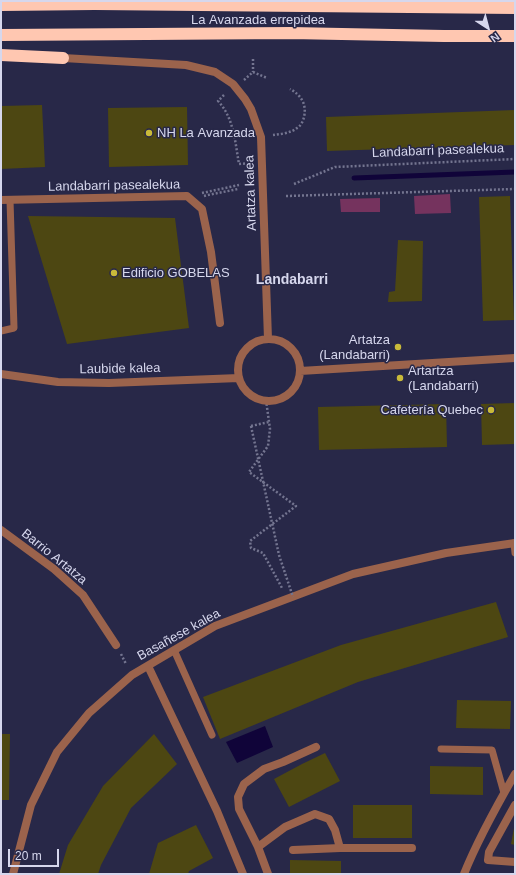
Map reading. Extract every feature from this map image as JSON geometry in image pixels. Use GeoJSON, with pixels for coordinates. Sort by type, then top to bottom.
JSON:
{"type":"FeatureCollection","features":[{"type":"Feature","properties":{"kind":"highway"},"geometry":{"type":"LineString","coordinates":[[280,5],[326,1]]}},
{"type":"Feature","properties":{"kind":"highway","name":"La Avanzada errepidea"},"geometry":{"type":"LineString","coordinates":[[1,5],[280,5],[515,8]]}},
{"type":"Feature","properties":{"kind":"highway","name":"La Avanzada errepidea"},"geometry":{"type":"LineString","coordinates":[[1,35],[292,33],[515,36]]}},
{"type":"Feature","properties":{"kind":"highway"},"geometry":{"type":"LineString","coordinates":[[1,55],[63,58]]}},
{"type":"Feature","properties":{"kind":"street","name":"Artatza kalea"},"geometry":{"type":"LineString","coordinates":[[63,58],[186,65],[215,72],[233,84],[245,99],[251,109],[261,137],[268,339]]}},
{"type":"Feature","properties":{"kind":"street","name":"Landabarri pasealekua"},"geometry":{"type":"LineString","coordinates":[[5,200],[187,196],[202,209],[211,252],[220,323]]}},
{"type":"Feature","properties":{"kind":"street"},"geometry":{"type":"LineString","coordinates":[[268,339],[284,343],[291,348],[296,354],[300,370],[298,380],[293,389],[285,396],[266,400],[257,398],[249,393],[239,378],[238,368],[244,351],[251,344],[259,340],[268,339]]}},
{"type":"Feature","properties":{"kind":"street"},"geometry":{"type":"LineString","coordinates":[[300,370],[515,358]]}},
{"type":"Feature","properties":{"kind":"street","name":"Laubide kalea"},"geometry":{"type":"LineString","coordinates":[[1,374],[58,382],[239,378]]}},
{"type":"Feature","properties":{"kind":"street","name":"Barrio Artatza"},"geometry":{"type":"LineString","coordinates":[[1,530],[54,569],[83,595],[116,645]]}},
{"type":"Feature","properties":{"kind":"street","name":"Basañese kalea"},"geometry":{"type":"LineString","coordinates":[[13,874],[31,805],[57,752],[89,712],[132,676],[215,626],[353,574],[446,553],[515,543]]}},
{"type":"Feature","properties":{"kind":"street"},"geometry":{"type":"LineString","coordinates":[[148,666],[217,811],[242,874]]}},
{"type":"Feature","properties":{"kind":"street"},"geometry":{"type":"LineString","coordinates":[[268,874],[258,847],[239,809],[238,797],[244,784],[264,769],[316,747]]}},
{"type":"Feature","properties":{"kind":"street"},"geometry":{"type":"LineString","coordinates":[[464,874],[472,854],[515,774]]}},
{"type":"Feature","properties":{"kind":"street"},"geometry":{"type":"LineString","coordinates":[[515,805],[490,852],[488,860],[515,862]]}},
{"type":"Feature","properties":{"kind":"street"},"geometry":{"type":"LineString","coordinates":[[258,847],[285,827],[315,814],[329,819],[335,830],[340,848]]}},
{"type":"Feature","properties":{"kind":"street"},"geometry":{"type":"LineString","coordinates":[[293,850],[340,848],[412,848]]}},
{"type":"Feature","properties":{"kind":"lane"},"geometry":{"type":"LineString","coordinates":[[1,331],[14,328],[5,200]]}},
{"type":"Feature","properties":{"kind":"lane","name":"Basañese kalea"},"geometry":{"type":"LineString","coordinates":[[515,543],[515,553]]}},
{"type":"Feature","properties":{"kind":"lane"},"geometry":{"type":"LineString","coordinates":[[174,650],[212,734]]}},
{"type":"Feature","properties":{"kind":"lane"},"geometry":{"type":"LineString","coordinates":[[441,749],[492,750],[504,793]]}},
{"type":"Feature","properties":{"kind":"path"},"geometry":{"type":"LineString","coordinates":[[253,59],[253,72]]}},
{"type":"Feature","properties":{"kind":"path"},"geometry":{"type":"LineString","coordinates":[[253,72],[267,78]]}},
{"type":"Feature","properties":{"kind":"path"},"geometry":{"type":"LineString","coordinates":[[243,80],[253,72]]}},
{"type":"Feature","properties":{"kind":"path"},"geometry":{"type":"LineString","coordinates":[[261,137],[288,132],[299,127],[303,121],[305,112],[304,104],[297,93],[290,89]]}},
{"type":"Feature","properties":{"kind":"path"},"geometry":{"type":"LineString","coordinates":[[224,95],[218,101],[224,107],[232,125],[239,164],[262,162]]}},
{"type":"Feature","properties":{"kind":"path","name":"Landabarri pasealekua"},"geometry":{"type":"LineString","coordinates":[[294,184],[335,167],[515,160]]}},
{"type":"Feature","properties":{"kind":"path"},"geometry":{"type":"LineString","coordinates":[[187,196],[239,185]]}},
{"type":"Feature","properties":{"kind":"path"},"geometry":{"type":"LineString","coordinates":[[208,195],[238,189]]}},
{"type":"Feature","properties":{"kind":"path"},"geometry":{"type":"LineString","coordinates":[[286,196],[515,189]]}},
{"type":"Feature","properties":{"kind":"path"},"geometry":{"type":"LineString","coordinates":[[266,400],[270,428],[268,446],[249,472],[296,506],[250,541],[252,548],[263,553],[290,598]]}},
{"type":"Feature","properties":{"kind":"path"},"geometry":{"type":"LineString","coordinates":[[269,422],[251,426],[279,555],[290,598]]}},
{"type":"Feature","properties":{"kind":"path"},"geometry":{"type":"LineString","coordinates":[[116,645],[132,676]]}},
{"type":"Feature","properties":{"kind":"shaded area"},"geometry":{"type":"Polygon","coordinates":[[[450,194],[451,213],[415,214],[414,196],[450,194]]]}},
{"type":"Feature","properties":{"kind":"shaded area"},"geometry":{"type":"Polygon","coordinates":[[[380,198],[380,212],[341,212],[340,199],[380,198]]]}},
{"type":"Feature","properties":{"kind":"shaded area"},"geometry":{"type":"Polygon","coordinates":[[[265,726],[273,747],[237,763],[226,742],[265,726]]]}},
{"type":"Feature","properties":{"kind":"building"},"geometry":{"type":"Polygon","coordinates":[[[42,105],[45,167],[1,169],[1,106],[42,105]]]}},
{"type":"Feature","properties":{"kind":"building"},"geometry":{"type":"Polygon","coordinates":[[[187,107],[188,165],[109,167],[108,108],[187,107]]]}},
{"type":"Feature","properties":{"kind":"building"},"geometry":{"type":"Polygon","coordinates":[[[515,110],[515,145],[327,151],[326,117],[515,110]]]}},
{"type":"Feature","properties":{"kind":"building"},"geometry":{"type":"Polygon","coordinates":[[[510,196],[514,320],[483,321],[479,197],[510,196]]]}},
{"type":"Feature","properties":{"kind":"building","name":"Edificio GOBELAS"},"geometry":{"type":"Polygon","coordinates":[[[28,216],[175,218],[189,328],[67,344],[28,216]]]}},
{"type":"Feature","properties":{"kind":"building"},"geometry":{"type":"Polygon","coordinates":[[[398,240],[423,241],[422,301],[388,302],[389,292],[395,291],[398,240]]]}},
{"type":"Feature","properties":{"kind":"building"},"geometry":{"type":"Polygon","coordinates":[[[515,403],[515,444],[482,445],[481,404],[515,403]]]}},
{"type":"Feature","properties":{"kind":"building"},"geometry":{"type":"Polygon","coordinates":[[[446,404],[447,447],[319,450],[318,407],[446,404]]]}},
{"type":"Feature","properties":{"kind":"building"},"geometry":{"type":"Polygon","coordinates":[[[496,602],[508,637],[358,682],[220,739],[203,697],[341,645],[496,602]]]}},
{"type":"Feature","properties":{"kind":"building"},"geometry":{"type":"Polygon","coordinates":[[[457,700],[511,701],[510,729],[456,728],[457,700]]]}},
{"type":"Feature","properties":{"kind":"building"},"geometry":{"type":"Polygon","coordinates":[[[1,734],[10,734],[9,800],[1,800],[1,734]]]}},
{"type":"Feature","properties":{"kind":"building"},"geometry":{"type":"Polygon","coordinates":[[[154,734],[177,764],[131,808],[101,865],[98,874],[59,874],[68,845],[103,786],[154,734]]]}},
{"type":"Feature","properties":{"kind":"building"},"geometry":{"type":"Polygon","coordinates":[[[325,753],[340,781],[289,807],[274,779],[325,753]]]}},
{"type":"Feature","properties":{"kind":"building"},"geometry":{"type":"Polygon","coordinates":[[[430,766],[483,767],[483,795],[430,794],[430,766]]]}},
{"type":"Feature","properties":{"kind":"building"},"geometry":{"type":"Polygon","coordinates":[[[353,805],[412,805],[412,838],[353,838],[353,805]]]}},
{"type":"Feature","properties":{"kind":"building"},"geometry":{"type":"Polygon","coordinates":[[[196,825],[213,858],[189,871],[188,874],[149,874],[158,843],[196,825]]]}},
{"type":"Feature","properties":{"kind":"building"},"geometry":{"type":"Polygon","coordinates":[[[515,828],[515,845],[511,844],[515,828]]]}},
{"type":"Feature","properties":{"kind":"building"},"geometry":{"type":"Polygon","coordinates":[[[290,860],[341,861],[341,874],[290,874],[290,860]]]}},
{"type":"Feature","properties":{"kind":"waterway"},"geometry":{"type":"LineString","coordinates":[[354,178],[515,172]]}},
{"type":"Feature","properties":{"kind":"place","name":"NH La Avanzada"},"geometry":{"type":"Point","coordinates":[149,133]}},
{"type":"Feature","properties":{"kind":"place","name":"Edificio GOBELAS"},"geometry":{"type":"Point","coordinates":[114,273]}},
{"type":"Feature","properties":{"kind":"place","name":"Artatza (Landabarri)"},"geometry":{"type":"Point","coordinates":[398,347]}},
{"type":"Feature","properties":{"kind":"place","name":"Artartza (Landabarri)"},"geometry":{"type":"Point","coordinates":[400,378]}},
{"type":"Feature","properties":{"kind":"place","name":"Cafetería Quebec"},"geometry":{"type":"Point","coordinates":[491,410]}},
{"type":"Feature","properties":{"kind":"district","name":"Landabarri"},"geometry":{"type":"Point","coordinates":[292,280]}}]}
